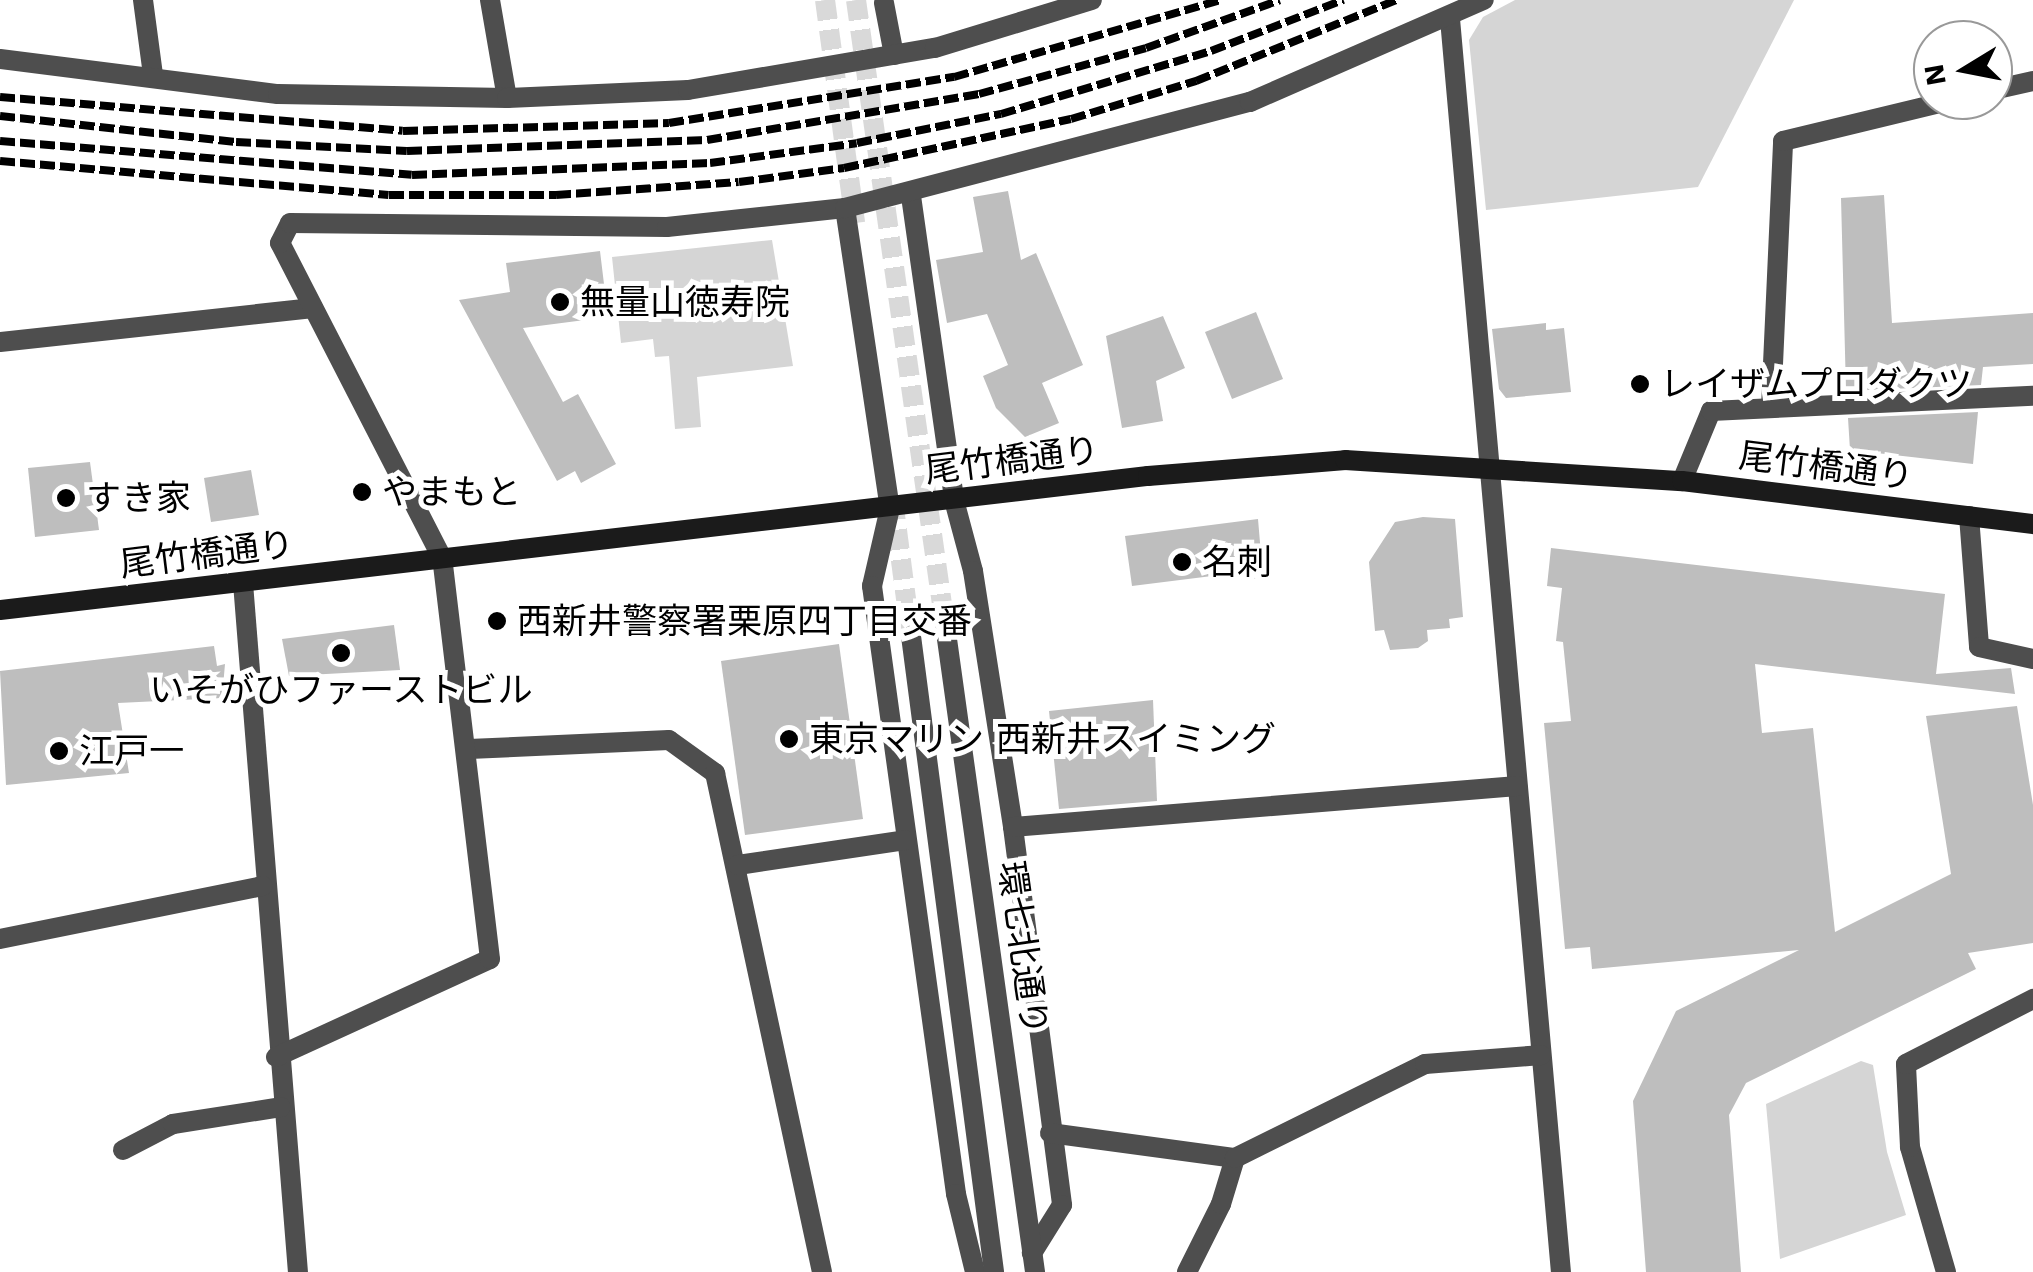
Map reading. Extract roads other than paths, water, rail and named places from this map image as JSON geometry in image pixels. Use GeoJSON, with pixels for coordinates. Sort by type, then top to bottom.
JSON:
{"type":"FeatureCollection","features":[{"type":"Feature","properties":{"kind":"main road","name":"尾竹橋通り"},"geometry":{"type":"LineString","coordinates":[[0,610],[1255,465],[1491,465],[1682,481],[2033,524]]}},
{"type":"Feature","properties":{"kind":"street"},"geometry":{"type":"LineString","coordinates":[[143,0],[153,76]]}},
{"type":"Feature","properties":{"kind":"street"},"geometry":{"type":"LineString","coordinates":[[490,0],[506,98]]}},
{"type":"Feature","properties":{"kind":"street"},"geometry":{"type":"LineString","coordinates":[[0,59],[278,94],[506,98],[688,90],[894,55],[1092,0]]}},
{"type":"Feature","properties":{"kind":"street"},"geometry":{"type":"LineString","coordinates":[[276,1057],[490,959],[469,748],[442,558],[280,243],[290,223],[648,228],[846,208],[911,196],[1250,102],[1450,19],[1484,0]]}},
{"type":"Feature","properties":{"kind":"street"},"geometry":{"type":"LineString","coordinates":[[883,1],[894,55]]}},
{"type":"Feature","properties":{"kind":"street"},"geometry":{"type":"LineString","coordinates":[[1450,19],[1561,1272]]}},
{"type":"Feature","properties":{"kind":"street"},"geometry":{"type":"LineString","coordinates":[[1771,408],[1783,141],[1913,110]]}},
{"type":"Feature","properties":{"kind":"street"},"geometry":{"type":"LineString","coordinates":[[911,196],[954,500],[973,571],[1013,828],[1062,1205],[1034,1262]]}},
{"type":"Feature","properties":{"kind":"street"},"geometry":{"type":"LineString","coordinates":[[846,208],[890,508],[872,586],[956,1194],[975,1272]]}},
{"type":"Feature","properties":{"kind":"street"},"geometry":{"type":"LineString","coordinates":[[0,342],[313,308]]}},
{"type":"Feature","properties":{"kind":"street"},"geometry":{"type":"LineString","coordinates":[[1682,481],[1711,410],[2033,396]]}},
{"type":"Feature","properties":{"kind":"street"},"geometry":{"type":"LineString","coordinates":[[1969,516],[1979,646],[2033,658]]}},
{"type":"Feature","properties":{"kind":"street"},"geometry":{"type":"LineString","coordinates":[[242,583],[280,1107],[298,1272]]}},
{"type":"Feature","properties":{"kind":"street","name":"環七北通り"},"geometry":{"type":"LineString","coordinates":[[946,632],[1034,1262]]}},
{"type":"Feature","properties":{"kind":"street","name":"環七北通り"},"geometry":{"type":"LineString","coordinates":[[911,636],[994,1272]]}},
{"type":"Feature","properties":{"kind":"street"},"geometry":{"type":"LineString","coordinates":[[469,748],[669,740],[716,773],[822,1272]]}},
{"type":"Feature","properties":{"kind":"street"},"geometry":{"type":"LineString","coordinates":[[1013,828],[1517,786]]}},
{"type":"Feature","properties":{"kind":"street"},"geometry":{"type":"LineString","coordinates":[[738,864],[905,840]]}},
{"type":"Feature","properties":{"kind":"street"},"geometry":{"type":"LineString","coordinates":[[0,938],[263,886]]}},
{"type":"Feature","properties":{"kind":"street"},"geometry":{"type":"LineString","coordinates":[[1946,1272],[1910,1147],[1906,1064],[2033,999]]}},
{"type":"Feature","properties":{"kind":"street"},"geometry":{"type":"LineString","coordinates":[[1050,1132],[1236,1158],[1425,1064],[1541,1056]]}},
{"type":"Feature","properties":{"kind":"street"},"geometry":{"type":"LineString","coordinates":[[123,1150],[173,1124],[280,1107]]}},
{"type":"Feature","properties":{"kind":"street"},"geometry":{"type":"LineString","coordinates":[[1187,1272],[1222,1204],[1236,1158]]}},
{"type":"Feature","properties":{"kind":"tunnel"},"geometry":{"type":"LineString","coordinates":[[825,0],[855,223]]}},
{"type":"Feature","properties":{"kind":"tunnel"},"geometry":{"type":"LineString","coordinates":[[856,0],[946,632]]}},
{"type":"Feature","properties":{"kind":"tunnel"},"geometry":{"type":"LineString","coordinates":[[893,500],[911,636]]}},
{"type":"Feature","properties":{"kind":"railway"},"geometry":{"type":"LineString","coordinates":[[0,97],[403,131],[669,123],[954,77],[1220,0]]}},
{"type":"Feature","properties":{"kind":"railway"},"geometry":{"type":"LineString","coordinates":[[0,116],[236,142],[407,151],[707,140],[979,94],[1146,48],[1280,0]]}},
{"type":"Feature","properties":{"kind":"railway"},"geometry":{"type":"LineString","coordinates":[[0,141],[412,175],[710,163],[857,143],[1001,114],[1211,51],[1343,0]]}},
{"type":"Feature","properties":{"kind":"railway"},"geometry":{"type":"LineString","coordinates":[[0,161],[389,195],[556,195],[739,182],[844,168],[1071,119],[1196,81],[1396,0]]}},
{"type":"Feature","properties":{"kind":"place","name":"無量山徳寿院"},"geometry":{"type":"Point","coordinates":[560,302]}},
{"type":"Feature","properties":{"kind":"place","name":"レイザムプロダクツ"},"geometry":{"type":"Point","coordinates":[1640,384]}},
{"type":"Feature","properties":{"kind":"place","name":"やまもと"},"geometry":{"type":"Point","coordinates":[362,492]}},
{"type":"Feature","properties":{"kind":"place","name":"すき家"},"geometry":{"type":"Point","coordinates":[66,498]}},
{"type":"Feature","properties":{"kind":"place","name":"名刺"},"geometry":{"type":"Point","coordinates":[1182,562]}},
{"type":"Feature","properties":{"kind":"place","name":"西新井警察署栗原四丁目交番"},"geometry":{"type":"Point","coordinates":[497,621]}},
{"type":"Feature","properties":{"kind":"place","name":"いそがひファーストビル"},"geometry":{"type":"Point","coordinates":[341,653]}},
{"type":"Feature","properties":{"kind":"place","name":"東京マリン 西新井スイミング"},"geometry":{"type":"Point","coordinates":[789,739]}},
{"type":"Feature","properties":{"kind":"place","name":"江戸一"},"geometry":{"type":"Point","coordinates":[59,751]}}]}
